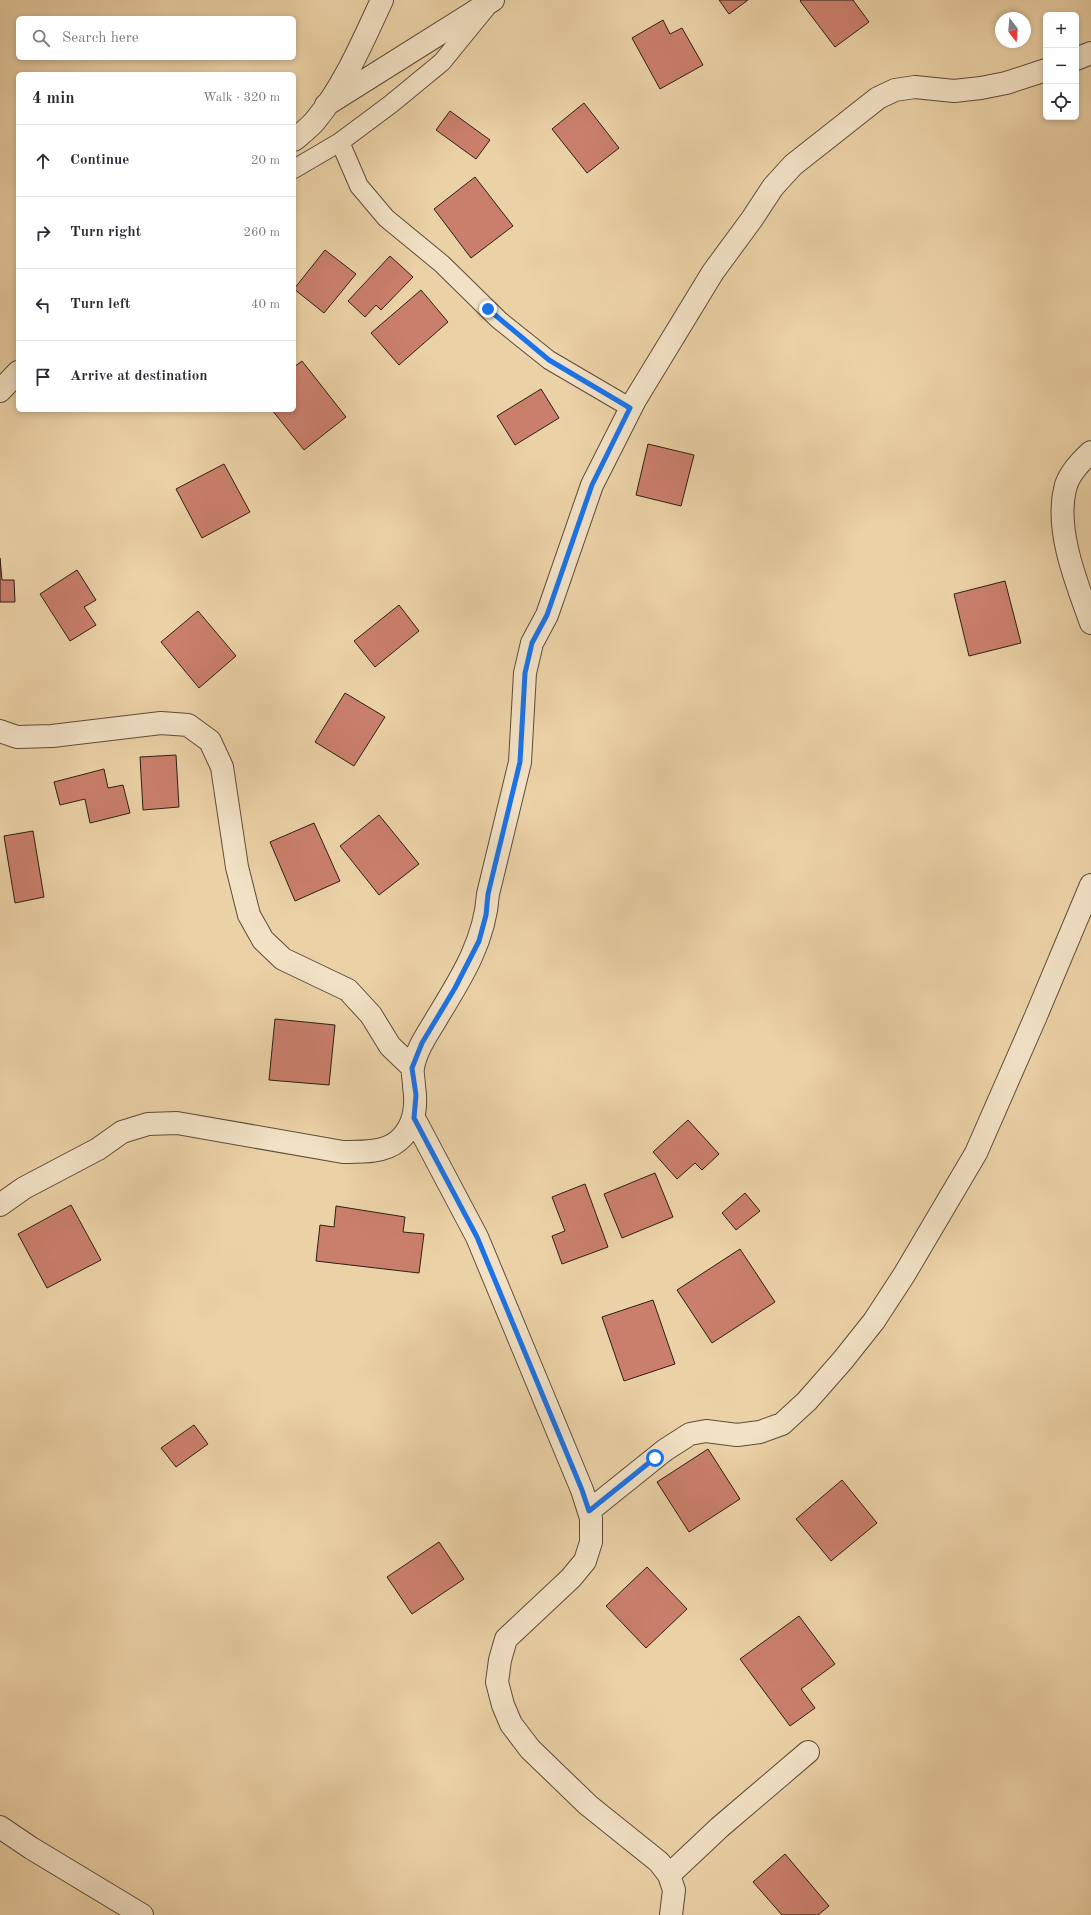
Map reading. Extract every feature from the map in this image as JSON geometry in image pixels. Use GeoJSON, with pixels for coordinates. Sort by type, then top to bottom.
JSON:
{"type":"FeatureCollection","features":[{"type":"Feature","properties":{"kind":"street"},"geometry":{"type":"LineString","coordinates":[[296,138],[314,122],[326,105],[347,70],[382,0]]}},
{"type":"Feature","properties":{"kind":"street"},"geometry":{"type":"LineString","coordinates":[[326,105],[493,0]]}},
{"type":"Feature","properties":{"kind":"street"},"geometry":{"type":"LineString","coordinates":[[1079,58],[1091,53]]}},
{"type":"Feature","properties":{"kind":"street"},"geometry":{"type":"LineString","coordinates":[[0,1205],[24,1188],[98,1149],[122,1132],[148,1124],[177,1123],[336,1151],[364,1152],[386,1147],[398,1141],[414,1118],[416,1095],[412,1068],[422,1043],[455,988],[479,941],[486,915],[488,894],[520,762],[525,673],[532,643],[547,615],[592,485],[630,408],[676,330],[713,272],[752,219],[773,187],[794,165],[878,98],[895,90],[915,87],[954,91],[981,88],[1006,83],[1043,71]]}},
{"type":"Feature","properties":{"kind":"street"},"geometry":{"type":"LineString","coordinates":[[0,391],[16,374]]}},
{"type":"Feature","properties":{"kind":"street"},"geometry":{"type":"LineString","coordinates":[[1091,452],[1078,464],[1065,488],[1062,514],[1068,549],[1091,623]]}},
{"type":"Feature","properties":{"kind":"street"},"geometry":{"type":"LineString","coordinates":[[0,731],[17,737],[52,736],[161,723],[188,725],[210,741],[222,767],[237,867],[249,915],[263,940],[283,959],[348,990],[371,1014],[390,1046],[412,1068]]}},
{"type":"Feature","properties":{"kind":"street"},"geometry":{"type":"LineString","coordinates":[[589,1511],[665,1450],[690,1434],[706,1431],[737,1435],[760,1432],[782,1424],[807,1401],[843,1360],[874,1321],[904,1275],[976,1153],[1091,885]]}},
{"type":"Feature","properties":{"kind":"street"},"geometry":{"type":"LineString","coordinates":[[414,1118],[477,1237],[582,1490],[591,1518],[591,1542],[585,1561],[571,1578],[506,1639],[500,1660],[497,1682],[503,1705],[511,1724],[530,1749],[588,1805],[659,1862],[669,1875],[674,1890],[671,1915]]}},
{"type":"Feature","properties":{"kind":"street"},"geometry":{"type":"LineString","coordinates":[[669,1875],[720,1827],[808,1752]]}},
{"type":"Feature","properties":{"kind":"street"},"geometry":{"type":"LineString","coordinates":[[0,1827],[31,1848],[142,1915]]}},
{"type":"Feature","properties":{"kind":"lane"},"geometry":{"type":"LineString","coordinates":[[296,169],[340,142],[391,104],[442,62],[493,0]]}},
{"type":"Feature","properties":{"kind":"lane"},"geometry":{"type":"LineString","coordinates":[[340,142],[359,186],[386,218],[442,264],[499,320],[549,360],[630,408]]}},
{"type":"Feature","properties":{"kind":"building"},"geometry":{"type":"Polygon","coordinates":[[[719,0],[748,0],[729,14],[719,0]]]}},
{"type":"Feature","properties":{"kind":"building"},"geometry":{"type":"Polygon","coordinates":[[[853,0],[869,22],[835,47],[800,1],[853,0]]]}},
{"type":"Feature","properties":{"kind":"building"},"geometry":{"type":"Polygon","coordinates":[[[663,20],[670,34],[682,28],[703,65],[660,89],[632,38],[663,20]]]}},
{"type":"Feature","properties":{"kind":"building"},"geometry":{"type":"Polygon","coordinates":[[[584,103],[619,148],[587,173],[552,129],[584,103]]]}},
{"type":"Feature","properties":{"kind":"building"},"geometry":{"type":"Polygon","coordinates":[[[450,111],[490,140],[476,159],[436,130],[450,111]]]}},
{"type":"Feature","properties":{"kind":"building"},"geometry":{"type":"Polygon","coordinates":[[[475,177],[513,226],[471,258],[434,209],[475,177]]]}},
{"type":"Feature","properties":{"kind":"building"},"geometry":{"type":"Polygon","coordinates":[[[325,250],[356,274],[324,313],[296,291],[296,286],[325,250]]]}},
{"type":"Feature","properties":{"kind":"building"},"geometry":{"type":"Polygon","coordinates":[[[390,256],[413,277],[381,310],[376,305],[365,317],[348,301],[390,256]]]}},
{"type":"Feature","properties":{"kind":"building"},"geometry":{"type":"Polygon","coordinates":[[[421,290],[448,322],[399,365],[371,333],[421,290]]]}},
{"type":"Feature","properties":{"kind":"building"},"geometry":{"type":"Polygon","coordinates":[[[302,361],[346,417],[304,450],[274,412],[296,412],[296,366],[302,361]]]}},
{"type":"Feature","properties":{"kind":"building"},"geometry":{"type":"Polygon","coordinates":[[[541,389],[559,418],[515,445],[497,416],[541,389]]]}},
{"type":"Feature","properties":{"kind":"building"},"geometry":{"type":"Polygon","coordinates":[[[648,444],[694,455],[681,506],[636,495],[648,444]]]}},
{"type":"Feature","properties":{"kind":"building"},"geometry":{"type":"Polygon","coordinates":[[[224,464],[250,512],[202,538],[176,489],[224,464]]]}},
{"type":"Feature","properties":{"kind":"building"},"geometry":{"type":"Polygon","coordinates":[[[0,558],[2,580],[14,580],[15,602],[0,602],[0,558]]]}},
{"type":"Feature","properties":{"kind":"building"},"geometry":{"type":"Polygon","coordinates":[[[77,570],[96,600],[84,607],[96,625],[70,641],[40,594],[77,570]]]}},
{"type":"Feature","properties":{"kind":"building"},"geometry":{"type":"Polygon","coordinates":[[[1005,581],[1021,643],[969,656],[954,594],[1005,581]]]}},
{"type":"Feature","properties":{"kind":"building"},"geometry":{"type":"Polygon","coordinates":[[[399,605],[419,631],[375,667],[354,641],[399,605]]]}},
{"type":"Feature","properties":{"kind":"building"},"geometry":{"type":"Polygon","coordinates":[[[198,611],[236,656],[199,688],[161,642],[198,611]]]}},
{"type":"Feature","properties":{"kind":"building"},"geometry":{"type":"Polygon","coordinates":[[[345,693],[385,717],[354,766],[315,742],[345,693]]]}},
{"type":"Feature","properties":{"kind":"building"},"geometry":{"type":"Polygon","coordinates":[[[176,755],[179,807],[143,810],[140,757],[176,755]]]}},
{"type":"Feature","properties":{"kind":"building"},"geometry":{"type":"Polygon","coordinates":[[[104,769],[108,788],[123,785],[130,813],[90,823],[85,799],[60,805],[54,782],[104,769]]]}},
{"type":"Feature","properties":{"kind":"building"},"geometry":{"type":"Polygon","coordinates":[[[379,815],[419,864],[379,895],[340,846],[379,815]]]}},
{"type":"Feature","properties":{"kind":"building"},"geometry":{"type":"Polygon","coordinates":[[[314,823],[340,881],[295,901],[270,842],[314,823]]]}},
{"type":"Feature","properties":{"kind":"building"},"geometry":{"type":"Polygon","coordinates":[[[33,831],[44,897],[15,903],[4,836],[33,831]]]}},
{"type":"Feature","properties":{"kind":"building"},"geometry":{"type":"Polygon","coordinates":[[[275,1019],[335,1025],[329,1085],[269,1080],[275,1019]]]}},
{"type":"Feature","properties":{"kind":"building"},"geometry":{"type":"Polygon","coordinates":[[[688,1120],[719,1154],[702,1170],[695,1163],[677,1179],[653,1152],[688,1120]]]}},
{"type":"Feature","properties":{"kind":"building"},"geometry":{"type":"Polygon","coordinates":[[[655,1173],[673,1217],[622,1238],[604,1194],[655,1173]]]}},
{"type":"Feature","properties":{"kind":"building"},"geometry":{"type":"Polygon","coordinates":[[[585,1184],[608,1247],[562,1264],[552,1236],[565,1231],[552,1197],[585,1184]]]}},
{"type":"Feature","properties":{"kind":"building"},"geometry":{"type":"Polygon","coordinates":[[[745,1193],[760,1211],[736,1230],[722,1213],[745,1193]]]}},
{"type":"Feature","properties":{"kind":"building"},"geometry":{"type":"Polygon","coordinates":[[[71,1205],[101,1260],[47,1288],[18,1234],[71,1205]]]}},
{"type":"Feature","properties":{"kind":"building"},"geometry":{"type":"Polygon","coordinates":[[[336,1206],[405,1217],[403,1232],[424,1234],[419,1273],[316,1261],[320,1225],[334,1227],[336,1206]]]}},
{"type":"Feature","properties":{"kind":"building"},"geometry":{"type":"Polygon","coordinates":[[[740,1249],[775,1302],[712,1343],[677,1290],[740,1249]]]}},
{"type":"Feature","properties":{"kind":"building"},"geometry":{"type":"Polygon","coordinates":[[[653,1300],[675,1364],[624,1381],[602,1317],[653,1300]]]}},
{"type":"Feature","properties":{"kind":"building"},"geometry":{"type":"Polygon","coordinates":[[[194,1425],[208,1444],[176,1467],[161,1448],[194,1425]]]}},
{"type":"Feature","properties":{"kind":"building"},"geometry":{"type":"Polygon","coordinates":[[[708,1449],[740,1499],[689,1532],[657,1482],[708,1449]]]}},
{"type":"Feature","properties":{"kind":"building"},"geometry":{"type":"Polygon","coordinates":[[[842,1480],[877,1523],[831,1561],[796,1519],[842,1480]]]}},
{"type":"Feature","properties":{"kind":"building"},"geometry":{"type":"Polygon","coordinates":[[[439,1542],[464,1579],[412,1614],[387,1577],[439,1542]]]}},
{"type":"Feature","properties":{"kind":"building"},"geometry":{"type":"Polygon","coordinates":[[[647,1567],[687,1609],[646,1648],[606,1606],[647,1567]]]}},
{"type":"Feature","properties":{"kind":"building"},"geometry":{"type":"Polygon","coordinates":[[[799,1616],[835,1664],[801,1689],[815,1708],[790,1726],[740,1659],[799,1616]]]}},
{"type":"Feature","properties":{"kind":"building"},"geometry":{"type":"Polygon","coordinates":[[[785,1854],[829,1906],[818,1915],[782,1915],[753,1882],[785,1854]]]}},
{"type":"Feature","properties":{"kind":"route"},"geometry":{"type":"LineString","coordinates":[[488,309],[499,320],[549,360],[630,408],[592,485],[547,615],[532,643],[525,673],[520,762],[511,805],[488,894],[486,915],[479,941],[455,988],[422,1043],[412,1068],[416,1095],[414,1118],[430,1145],[477,1237],[582,1490],[589,1511],[655,1458]]}}]}
